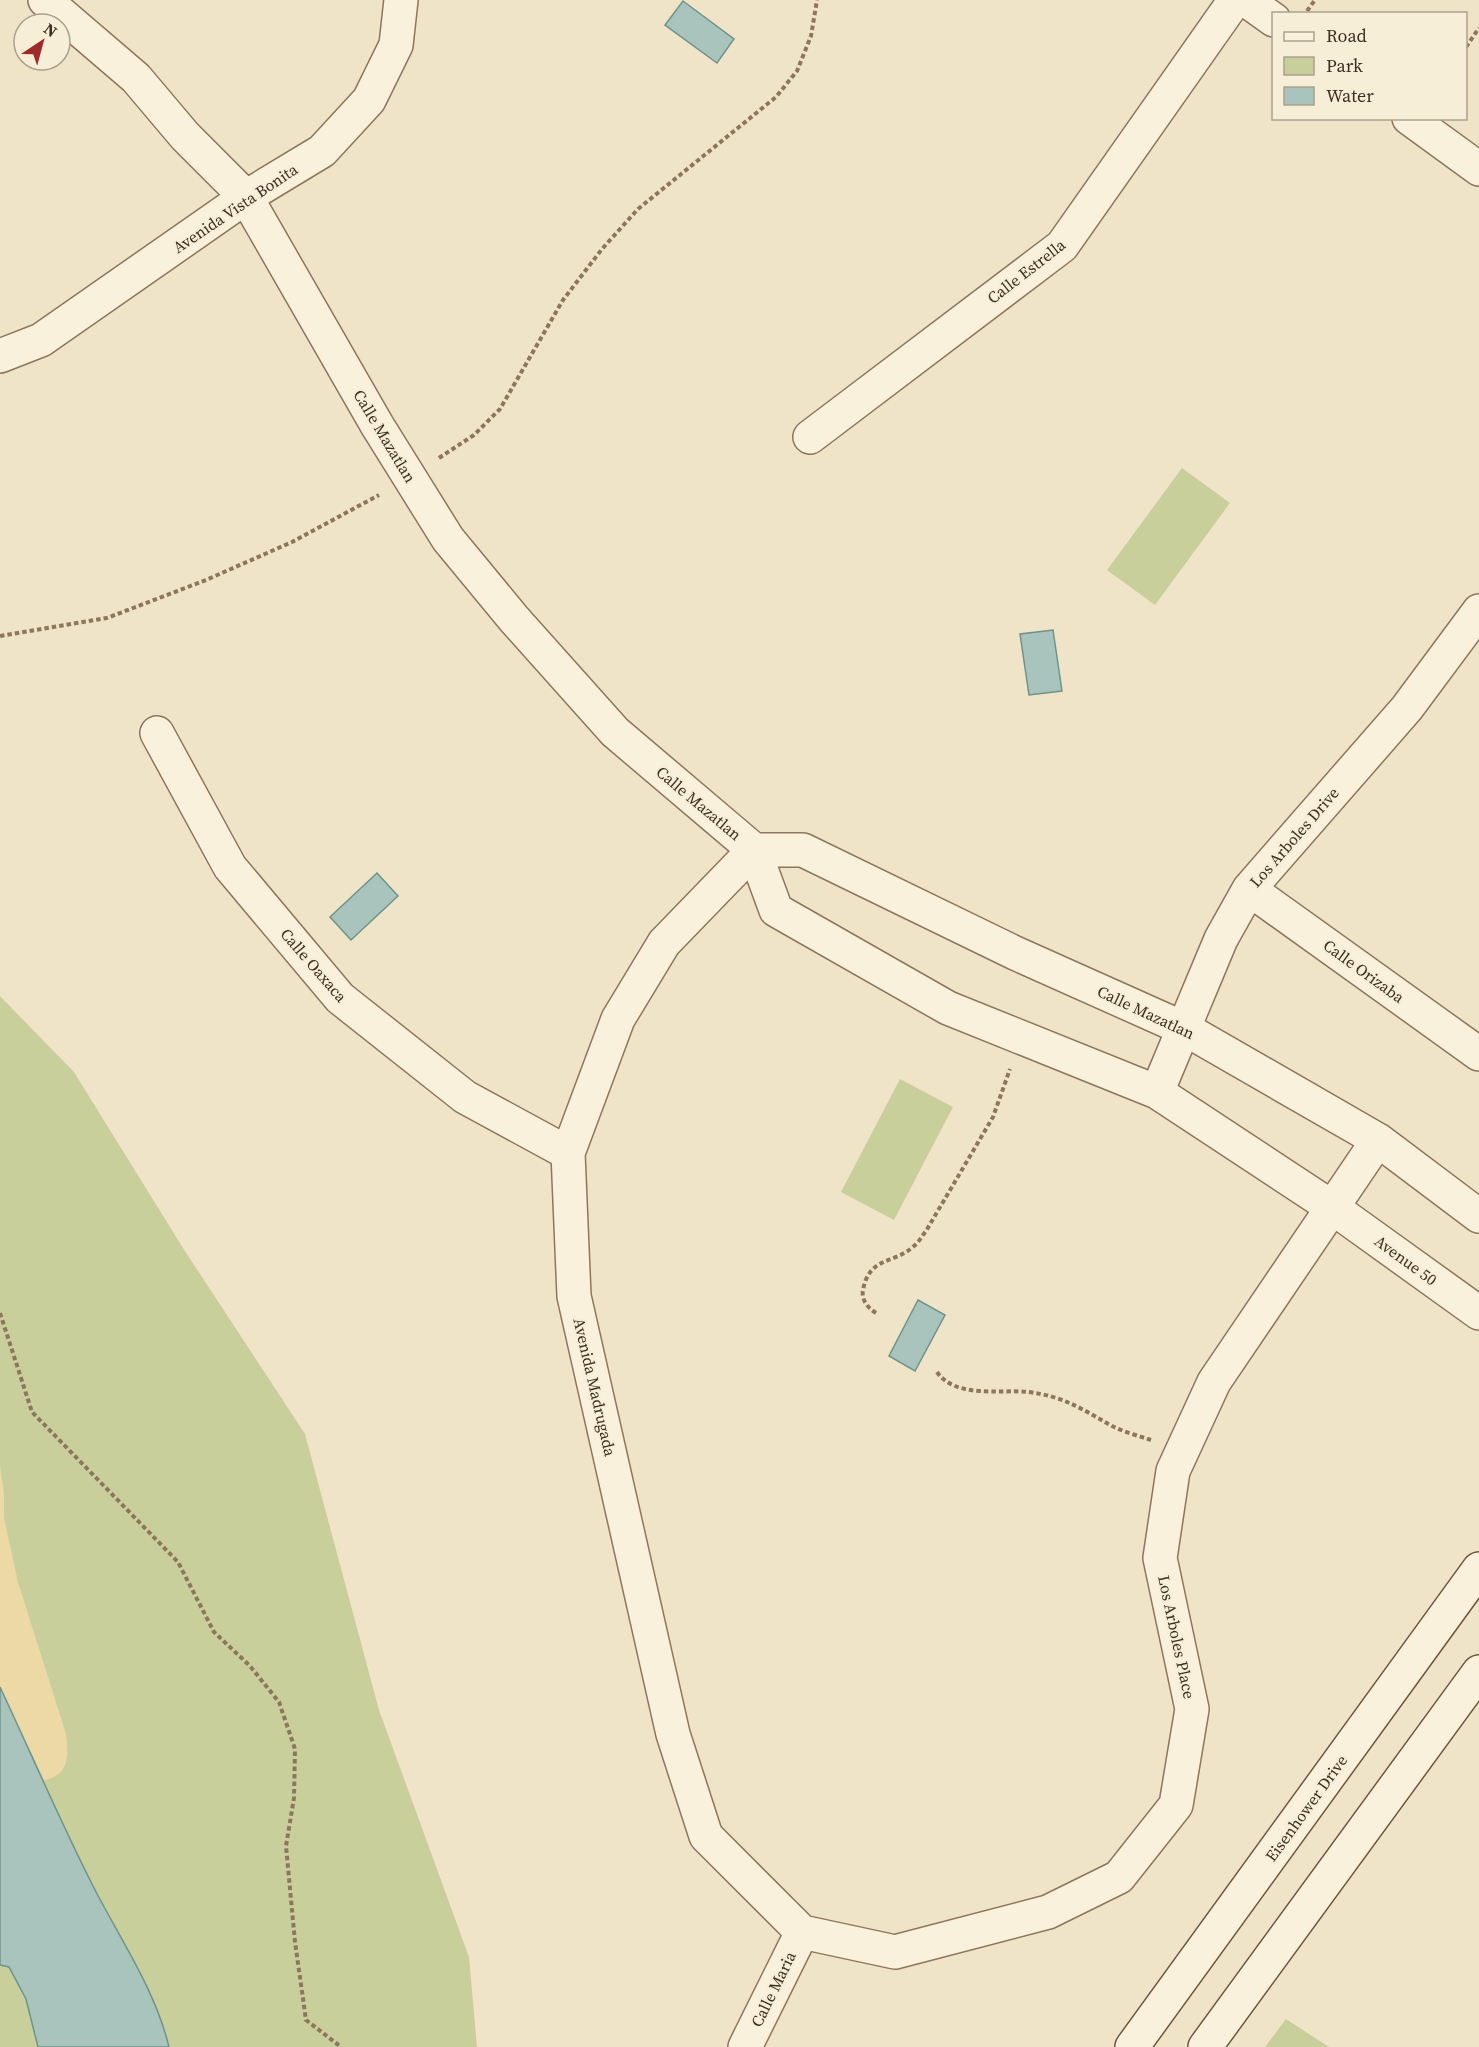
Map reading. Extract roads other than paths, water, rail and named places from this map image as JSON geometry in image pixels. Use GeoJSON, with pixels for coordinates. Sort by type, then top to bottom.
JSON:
{"type":"FeatureCollection","features":[{"type":"Feature","properties":{"kind":"street","name":"Calle Mazatlan"},"geometry":{"type":"LineString","coordinates":[[45,0],[136,78],[185,136],[246,197],[377,425],[448,539],[514,619],[615,732],[754,850],[776,910],[948,1008],[1157,1092],[1333,1208]]}},
{"type":"Feature","properties":{"kind":"street","name":"Avenida Vista Bonita"},"geometry":{"type":"LineString","coordinates":[[0,356],[41,340],[246,197],[322,151],[369,100],[396,45],[401,0]]}},
{"type":"Feature","properties":{"kind":"street","name":"Calle Estrella"},"geometry":{"type":"LineString","coordinates":[[810,437],[1062,246],[1235,0]]}},
{"type":"Feature","properties":{"kind":"street"},"geometry":{"type":"LineString","coordinates":[[1246,0],[1272,19]]}},
{"type":"Feature","properties":{"kind":"street"},"geometry":{"type":"LineString","coordinates":[[1413,120],[1479,169]]}},
{"type":"Feature","properties":{"kind":"street","name":"Los Arboles Drive"},"geometry":{"type":"LineString","coordinates":[[1157,1092],[1221,939],[1249,889],[1407,708],[1479,611]]}},
{"type":"Feature","properties":{"kind":"street","name":"Calle Oaxaca"},"geometry":{"type":"LineString","coordinates":[[157,733],[230,867],[340,998],[465,1097],[568,1154]]}},
{"type":"Feature","properties":{"kind":"street","name":"Calle Mazatlan"},"geometry":{"type":"LineString","coordinates":[[754,850],[803,850],[1015,953],[1185,1029],[1378,1140],[1479,1216]]}},
{"type":"Feature","properties":{"kind":"street","name":"Avenida Madrugada"},"geometry":{"type":"LineString","coordinates":[[754,850],[664,942],[618,1019],[568,1154],[574,1296],[673,1734],[706,1836],[802,1932]]}},
{"type":"Feature","properties":{"kind":"street","name":"Calle Orizaba"},"geometry":{"type":"LineString","coordinates":[[1249,889],[1479,1054]]}},
{"type":"Feature","properties":{"kind":"street","name":"Los Arboles Place"},"geometry":{"type":"LineString","coordinates":[[802,1932],[895,1952],[1048,1912],[1119,1877],[1176,1805],[1192,1709],[1160,1557],[1173,1471],[1214,1382],[1378,1140]]}},
{"type":"Feature","properties":{"kind":"street","name":"Avenue 50"},"geometry":{"type":"LineString","coordinates":[[1333,1208],[1479,1313]]}},
{"type":"Feature","properties":{"kind":"street","name":"Eisenhower Drive"},"geometry":{"type":"LineString","coordinates":[[1132,2047],[1479,1569]]}},
{"type":"Feature","properties":{"kind":"street"},"geometry":{"type":"LineString","coordinates":[[1205,2047],[1479,1672]]}},
{"type":"Feature","properties":{"kind":"street","name":"Calle Maria"},"geometry":{"type":"LineString","coordinates":[[745,2047],[802,1932]]}},
{"type":"Feature","properties":{"kind":"water"},"geometry":{"type":"Polygon","coordinates":[[[683,1],[734,39],[717,63],[665,25],[683,1]]]}},
{"type":"Feature","properties":{"kind":"water"},"geometry":{"type":"Polygon","coordinates":[[[1053,630],[1062,691],[1029,695],[1020,634],[1053,630]]]}},
{"type":"Feature","properties":{"kind":"water"},"geometry":{"type":"Polygon","coordinates":[[[377,873],[398,896],[351,940],[330,917],[377,873]]]}},
{"type":"Feature","properties":{"kind":"water"},"geometry":{"type":"Polygon","coordinates":[[[918,1300],[945,1315],[915,1371],[889,1356],[918,1300]]]}},
{"type":"Feature","properties":{"kind":"water"},"geometry":{"type":"Polygon","coordinates":[[[0,1687],[103,1906],[146,1985],[169,2047],[38,2047],[26,1999],[9,1967],[0,1965],[0,1687]]]}}]}
